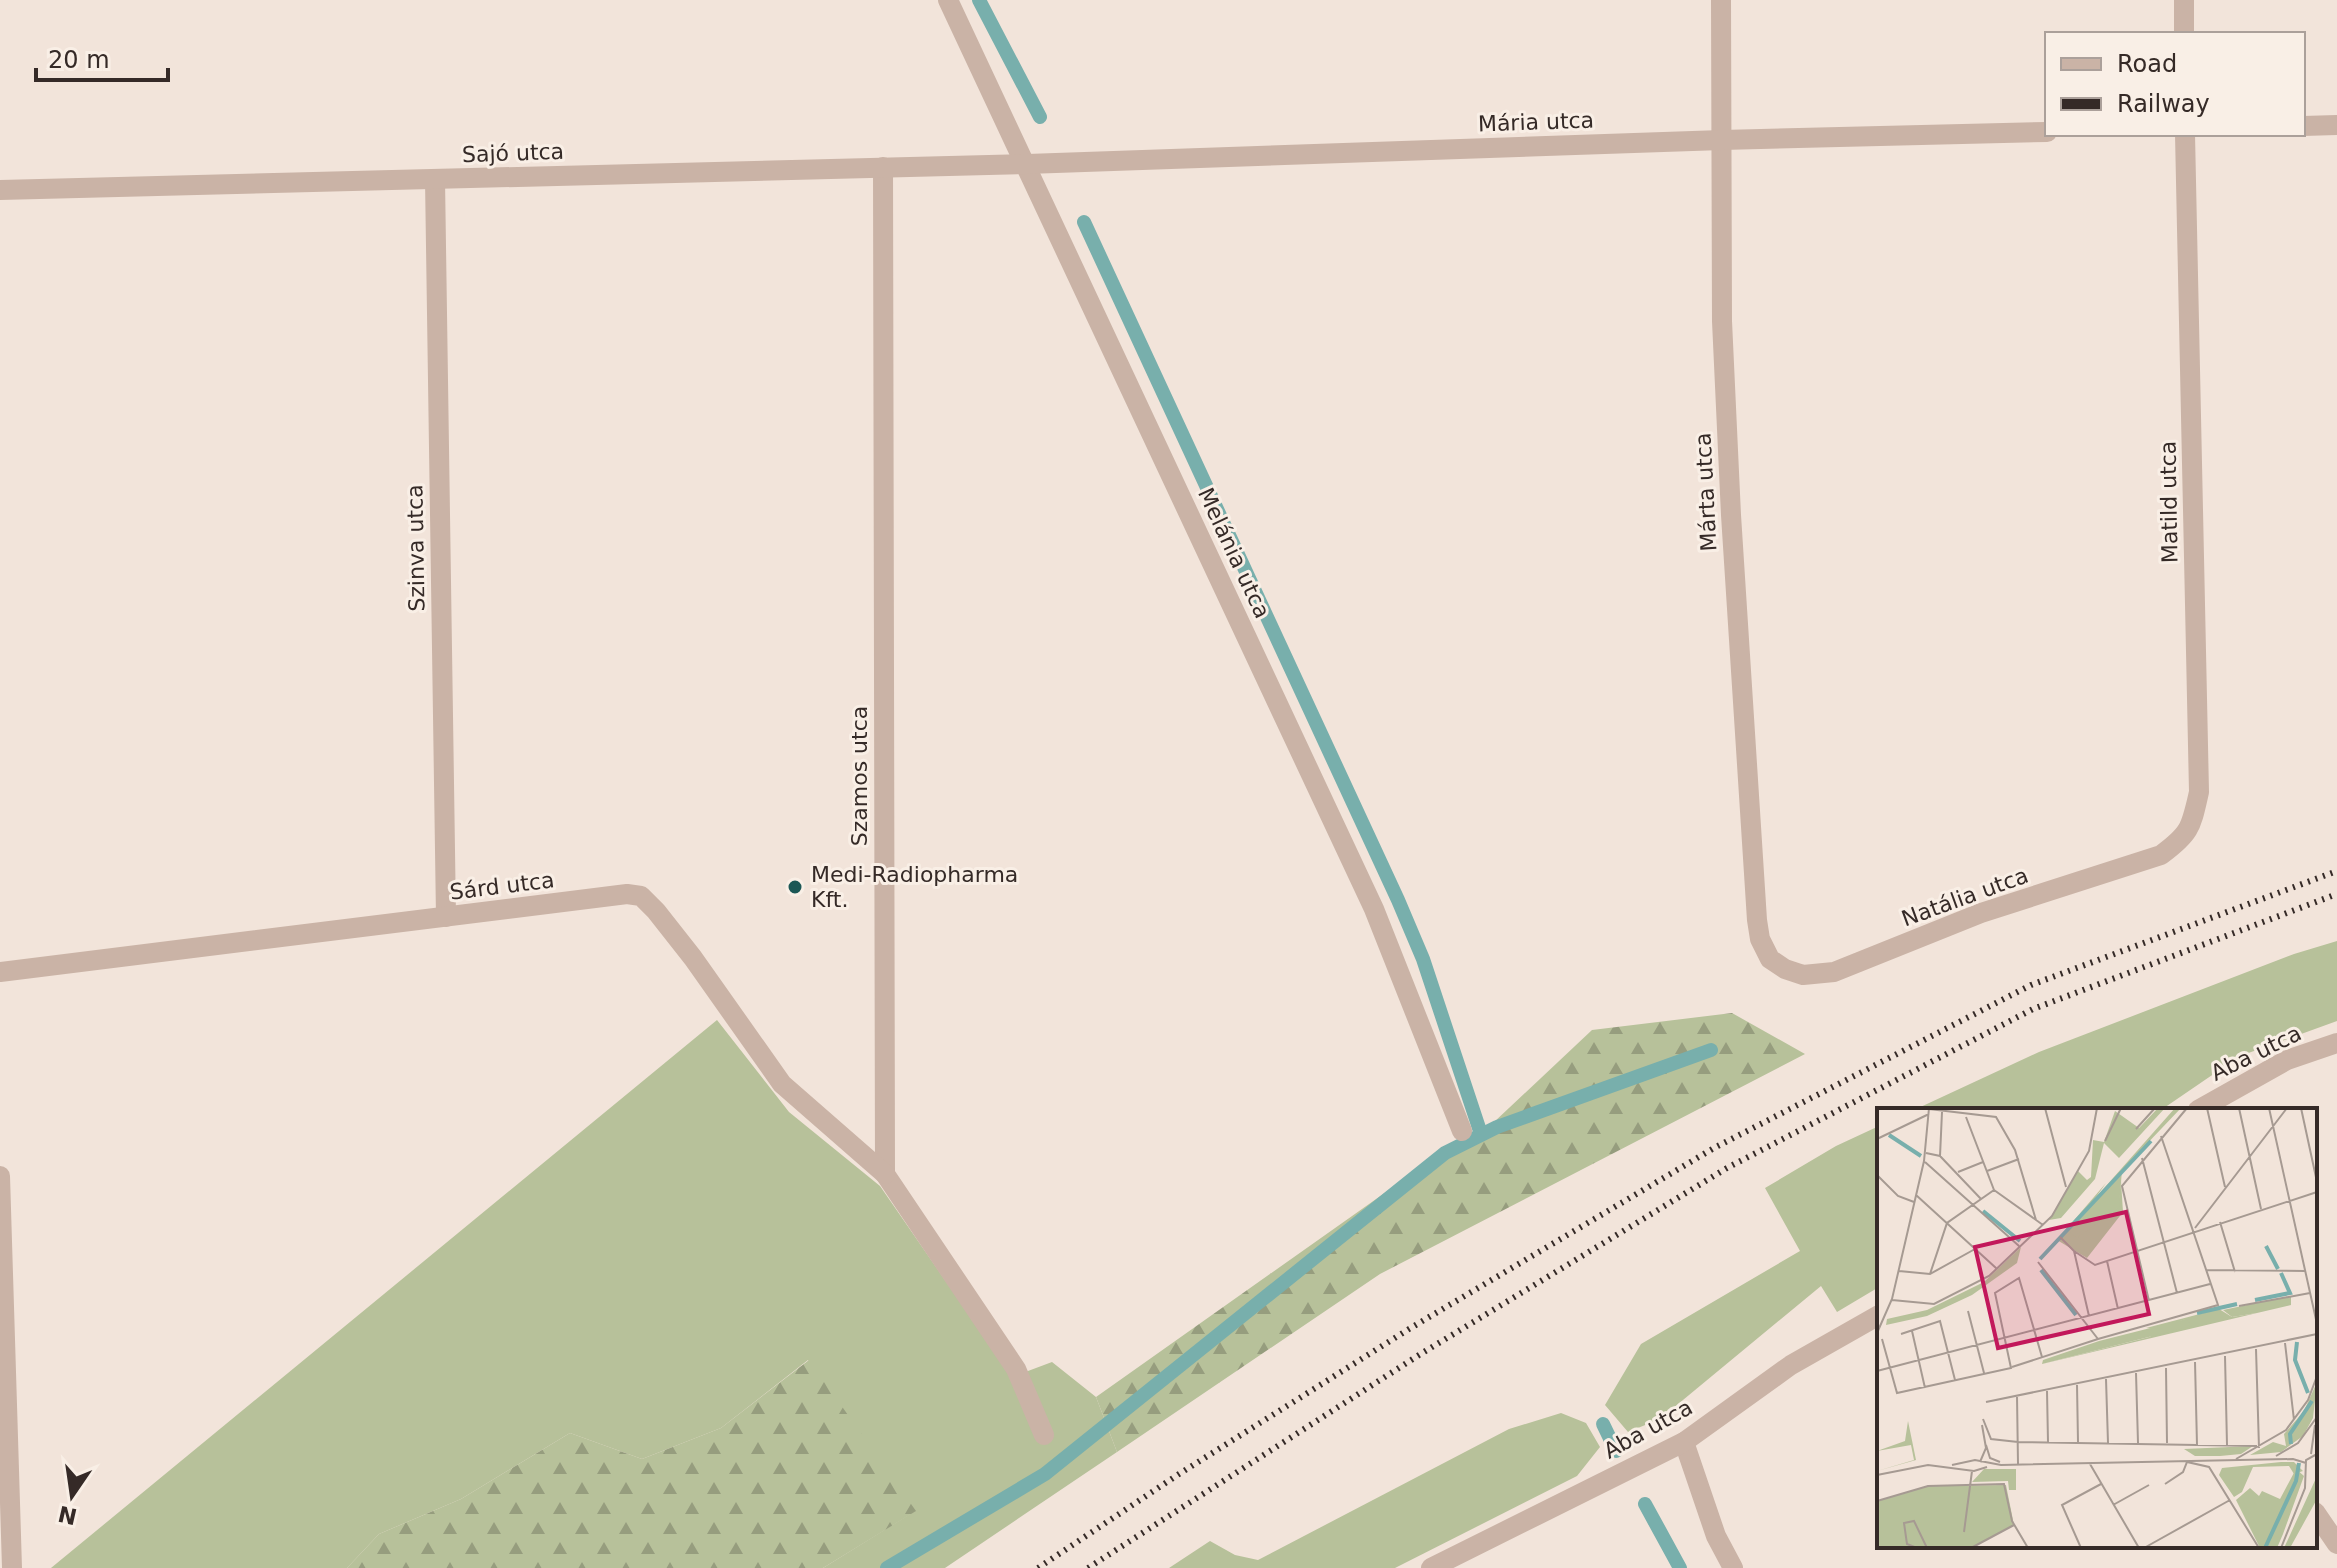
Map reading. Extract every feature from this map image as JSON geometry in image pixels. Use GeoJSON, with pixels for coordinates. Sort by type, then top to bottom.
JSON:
{"type":"FeatureCollection","features":[{"type":"Feature","properties":{"kind":"street","name":"Melánia utca"},"geometry":{"type":"LineString","coordinates":[[948,0],[1374,909],[1462,1131]]}},
{"type":"Feature","properties":{"kind":"street","name":"Márta utca"},"geometry":{"type":"LineString","coordinates":[[1721,0],[1722,321],[1757,920],[1760,939],[1770,959],[1785,969]]}},
{"type":"Feature","properties":{"kind":"street"},"geometry":{"type":"LineString","coordinates":[[2184,0],[2184,32]]}},
{"type":"Feature","properties":{"kind":"street"},"geometry":{"type":"LineString","coordinates":[[2305,126],[2337,125]]}},
{"type":"Feature","properties":{"kind":"street","name":"Mária utca"},"geometry":{"type":"LineString","coordinates":[[1027,164],[2045,132]]}},
{"type":"Feature","properties":{"kind":"street","name":"Matild utca"},"geometry":{"type":"LineString","coordinates":[[2161,855],[2191,828],[2199,792],[2185,136]]}},
{"type":"Feature","properties":{"kind":"street","name":"Sajó utca"},"geometry":{"type":"LineString","coordinates":[[0,190],[1027,164]]}},
{"type":"Feature","properties":{"kind":"street","name":"Szamos utca"},"geometry":{"type":"LineString","coordinates":[[883,167],[885,1174]]}},
{"type":"Feature","properties":{"kind":"street","name":"Szinva utca"},"geometry":{"type":"LineString","coordinates":[[435,179],[446,917]]}},
{"type":"Feature","properties":{"kind":"street","name":"Natália utca"},"geometry":{"type":"LineString","coordinates":[[1785,969],[1803,975],[1834,972],[1981,913],[2161,855]]}},
{"type":"Feature","properties":{"kind":"street","name":"Sárd utca"},"geometry":{"type":"LineString","coordinates":[[0,972],[627,894],[641,896],[693,958],[782,1084],[885,1174]]}},
{"type":"Feature","properties":{"kind":"street","name":"Aba utca"},"geometry":{"type":"LineString","coordinates":[[2202,1108],[2287,1060],[2337,1043]]}},
{"type":"Feature","properties":{"kind":"street"},"geometry":{"type":"LineString","coordinates":[[885,1174],[1016,1369],[1044,1435]]}},
{"type":"Feature","properties":{"kind":"street"},"geometry":{"type":"LineString","coordinates":[[0,1176],[12,1568]]}},
{"type":"Feature","properties":{"kind":"street","name":"Aba utca"},"geometry":{"type":"LineString","coordinates":[[1431,1568],[1684,1442],[1791,1365],[1877,1316]]}},
{"type":"Feature","properties":{"kind":"street"},"geometry":{"type":"LineString","coordinates":[[1684,1442],[1716,1536],[1733,1568]]}},
{"type":"Feature","properties":{"kind":"street"},"geometry":{"type":"LineString","coordinates":[[2317,1515],[2337,1544]]}},
{"type":"Feature","properties":{"kind":"green space"},"geometry":{"type":"Polygon","coordinates":[[[2337,941],[2337,1021],[2240,1056],[2164,1108],[1918,1108],[2039,1052],[2294,954],[2337,941]]]}},
{"type":"Feature","properties":{"kind":"green space"},"geometry":{"type":"Polygon","coordinates":[[[1732,1013],[1805,1054],[1380,1274],[1117,1452],[1096,1397],[1444,1151],[1493,1123],[1592,1030],[1732,1013]]]}},
{"type":"Feature","properties":{"kind":"green space"},"geometry":{"type":"Polygon","coordinates":[[[717,1020],[789,1112],[880,1186],[1012,1377],[1052,1362],[1096,1397],[1117,1452],[945,1568],[823,1568],[915,1511],[808,1360],[721,1428],[642,1459],[570,1433],[461,1499],[379,1534],[347,1568],[51,1568],[717,1020]]]}},
{"type":"Feature","properties":{"kind":"green space"},"geometry":{"type":"Polygon","coordinates":[[[1877,1127],[1877,1288],[1837,1312],[1821,1286],[1660,1419],[1628,1432],[1605,1405],[1641,1344],[1800,1251],[1765,1188],[1836,1146],[1877,1127]]]}},
{"type":"Feature","properties":{"kind":"green space"},"geometry":{"type":"Polygon","coordinates":[[[809,1360],[916,1511],[823,1568],[347,1568],[379,1534],[461,1499],[570,1433],[642,1459],[721,1428],[809,1360]]]}},
{"type":"Feature","properties":{"kind":"green space"},"geometry":{"type":"Polygon","coordinates":[[[1561,1413],[1586,1423],[1600,1447],[1577,1476],[1395,1568],[1169,1568],[1210,1541],[1235,1555],[1258,1560],[1509,1429],[1561,1413]]]}},
{"type":"Feature","properties":{"kind":"waterway"},"geometry":{"type":"LineString","coordinates":[[979,0],[1040,117]]}},
{"type":"Feature","properties":{"kind":"waterway"},"geometry":{"type":"LineString","coordinates":[[1084,222],[1398,900],[1423,959],[1481,1134]]}},
{"type":"Feature","properties":{"kind":"waterway"},"geometry":{"type":"LineString","coordinates":[[887,1568],[1045,1474],[1445,1153],[1497,1127],[1711,1050]]}},
{"type":"Feature","properties":{"kind":"waterway"},"geometry":{"type":"LineString","coordinates":[[1603,1424],[1616,1451]]}},
{"type":"Feature","properties":{"kind":"waterway"},"geometry":{"type":"LineString","coordinates":[[1645,1504],[1680,1568]]}},
{"type":"Feature","properties":{"kind":"railway"},"geometry":{"type":"LineString","coordinates":[[1038,1568],[1179,1474],[1409,1329],[1714,1148],[2031,985],[2337,871]]}},
{"type":"Feature","properties":{"kind":"railway"},"geometry":{"type":"LineString","coordinates":[[1088,1568],[1419,1355],[1727,1168],[2033,1009],[2337,894]]}},
{"type":"Feature","properties":{"kind":"place","name":"Medi-Radiopharma Kft."},"geometry":{"type":"Point","coordinates":[795,887]}}]}
